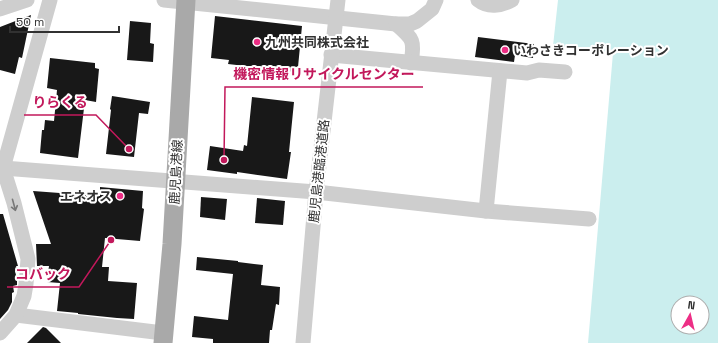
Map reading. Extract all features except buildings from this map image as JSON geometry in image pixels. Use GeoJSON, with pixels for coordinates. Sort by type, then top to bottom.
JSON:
{"type":"FeatureCollection","features":[{"type":"Feature","properties":{"kind":"main road","name":"鹿児島港線"},"geometry":{"type":"LineString","coordinates":[[163,338],[172,244],[186,1]]}},
{"type":"Feature","properties":{"kind":"street"},"geometry":{"type":"LineString","coordinates":[[0,9],[28,0]]}},
{"type":"Feature","properties":{"kind":"street"},"geometry":{"type":"LineString","coordinates":[[0,333],[16,316],[24,296],[28,259],[14,203],[2,168],[50,0]]}},
{"type":"Feature","properties":{"kind":"street"},"geometry":{"type":"LineString","coordinates":[[164,0],[186,1],[396,24],[410,24],[417,21],[432,9],[436,0]]}},
{"type":"Feature","properties":{"kind":"street","name":"鹿児島港臨港道路"},"geometry":{"type":"LineString","coordinates":[[303,343],[316,192],[338,0]]}},
{"type":"Feature","properties":{"kind":"street"},"geometry":{"type":"LineString","coordinates":[[478,0],[482,3],[493,6],[505,4],[512,0]]}},
{"type":"Feature","properties":{"kind":"street"},"geometry":{"type":"LineString","coordinates":[[396,24],[408,34],[412,41],[413,54],[411,62]]}},
{"type":"Feature","properties":{"kind":"street"},"geometry":{"type":"LineString","coordinates":[[331,55],[527,73],[539,70],[565,72]]}},
{"type":"Feature","properties":{"kind":"street"},"geometry":{"type":"LineString","coordinates":[[486,210],[500,71]]}},
{"type":"Feature","properties":{"kind":"street"},"geometry":{"type":"LineString","coordinates":[[2,168],[316,192],[588,219]]}},
{"type":"Feature","properties":{"kind":"street"},"geometry":{"type":"LineString","coordinates":[[16,316],[163,338]]}},
{"type":"Feature","properties":{"kind":"water"},"geometry":{"type":"Polygon","coordinates":[[[558,0],[718,0],[718,343],[588,343],[613,53],[553,46],[558,0]]]}},
{"type":"Feature","properties":{"kind":"place","name":"九州共同株式会社"},"geometry":{"type":"Point","coordinates":[257,42]}},
{"type":"Feature","properties":{"kind":"place","name":"いわさきコーポレーション"},"geometry":{"type":"Point","coordinates":[505,50]}},
{"type":"Feature","properties":{"kind":"place","name":"りらくる"},"geometry":{"type":"Point","coordinates":[129,149]}},
{"type":"Feature","properties":{"kind":"place","name":"機密情報リサイクルセンター"},"geometry":{"type":"Point","coordinates":[224,160]}},
{"type":"Feature","properties":{"kind":"place","name":"エネオス"},"geometry":{"type":"Point","coordinates":[120,196]}},
{"type":"Feature","properties":{"kind":"place","name":"コバック"},"geometry":{"type":"Point","coordinates":[111,240]}}]}
